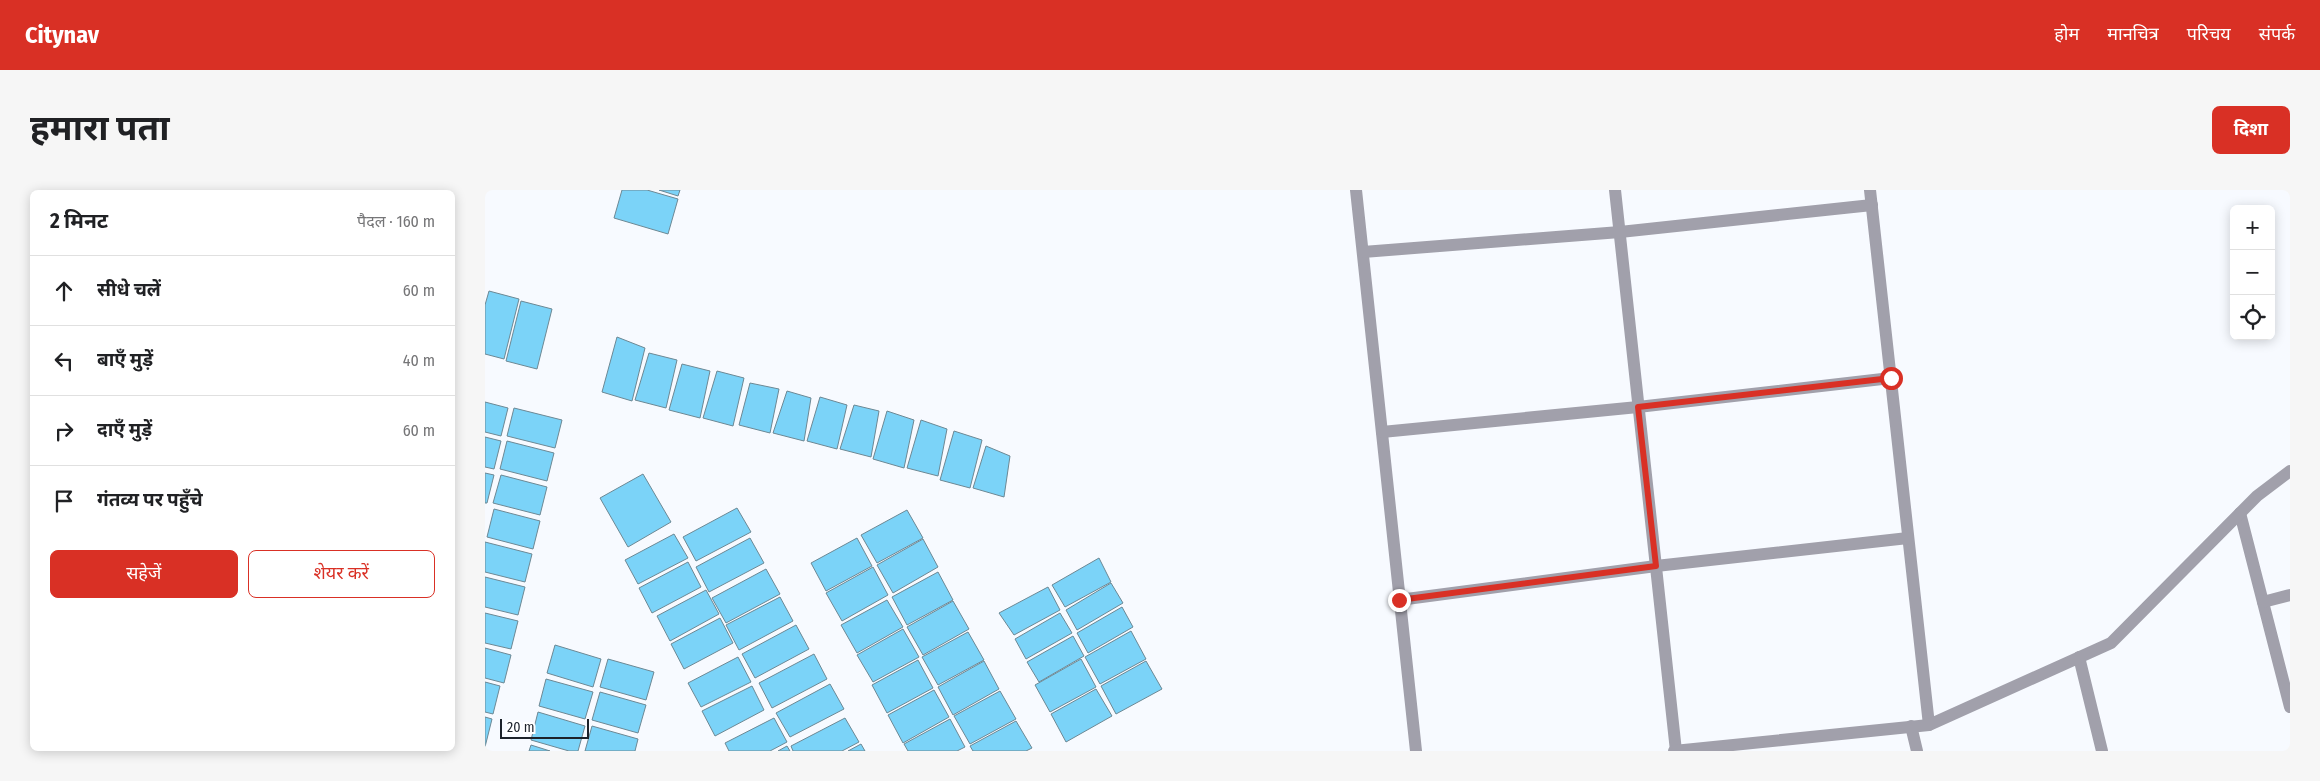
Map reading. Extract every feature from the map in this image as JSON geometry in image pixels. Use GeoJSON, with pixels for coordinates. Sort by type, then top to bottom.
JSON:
{"type":"FeatureCollection","features":[{"type":"Feature","properties":{"kind":"street"},"geometry":{"type":"LineString","coordinates":[[1356,190],[1416,751]]}},
{"type":"Feature","properties":{"kind":"street"},"geometry":{"type":"LineString","coordinates":[[1615,190],[1675,751],[1724,749],[1929,724],[2079,657],[2111,642],[2257,496],[2290,471]]}},
{"type":"Feature","properties":{"kind":"street"},"geometry":{"type":"LineString","coordinates":[[1870,190],[1929,724]]}},
{"type":"Feature","properties":{"kind":"street"},"geometry":{"type":"LineString","coordinates":[[1363,252],[1619,232],[1872,205]]}},
{"type":"Feature","properties":{"kind":"street"},"geometry":{"type":"LineString","coordinates":[[1382,432],[1638,407],[1891,378]]}},
{"type":"Feature","properties":{"kind":"street"},"geometry":{"type":"LineString","coordinates":[[2240,513],[2290,707]]}},
{"type":"Feature","properties":{"kind":"street"},"geometry":{"type":"LineString","coordinates":[[1399,600],[1656,566],[1909,538]]}},
{"type":"Feature","properties":{"kind":"street"},"geometry":{"type":"LineString","coordinates":[[2263,602],[2290,596]]}},
{"type":"Feature","properties":{"kind":"street"},"geometry":{"type":"LineString","coordinates":[[2079,657],[2102,751]]}},
{"type":"Feature","properties":{"kind":"street"},"geometry":{"type":"LineString","coordinates":[[1911,726],[1917,751]]}},
{"type":"Feature","properties":{"kind":"building"},"geometry":{"type":"Polygon","coordinates":[[[622,190],[647,190],[678,199],[668,234],[614,218],[622,190]]]}},
{"type":"Feature","properties":{"kind":"building"},"geometry":{"type":"Polygon","coordinates":[[[659,190],[680,190],[678,196],[659,190]]]}},
{"type":"Feature","properties":{"kind":"building"},"geometry":{"type":"Polygon","coordinates":[[[489,291],[519,299],[504,359],[485,354],[485,305],[489,291]]]}},
{"type":"Feature","properties":{"kind":"building"},"geometry":{"type":"Polygon","coordinates":[[[521,301],[552,309],[537,369],[506,361],[521,301]]]}},
{"type":"Feature","properties":{"kind":"building"},"geometry":{"type":"Polygon","coordinates":[[[617,337],[645,348],[632,401],[602,392],[617,337]]]}},
{"type":"Feature","properties":{"kind":"building"},"geometry":{"type":"Polygon","coordinates":[[[649,353],[677,360],[666,408],[635,400],[649,353]]]}},
{"type":"Feature","properties":{"kind":"building"},"geometry":{"type":"Polygon","coordinates":[[[682,364],[710,371],[700,418],[669,410],[682,364]]]}},
{"type":"Feature","properties":{"kind":"building"},"geometry":{"type":"Polygon","coordinates":[[[717,371],[744,378],[733,426],[703,418],[717,371]]]}},
{"type":"Feature","properties":{"kind":"building"},"geometry":{"type":"Polygon","coordinates":[[[750,383],[779,389],[770,433],[739,425],[750,383]]]}},
{"type":"Feature","properties":{"kind":"building"},"geometry":{"type":"Polygon","coordinates":[[[787,391],[811,398],[804,441],[773,433],[787,391]]]}},
{"type":"Feature","properties":{"kind":"building"},"geometry":{"type":"Polygon","coordinates":[[[820,397],[847,405],[837,449],[807,441],[820,397]]]}},
{"type":"Feature","properties":{"kind":"building"},"geometry":{"type":"Polygon","coordinates":[[[485,402],[508,408],[501,436],[485,432],[485,402]]]}},
{"type":"Feature","properties":{"kind":"building"},"geometry":{"type":"Polygon","coordinates":[[[854,405],[879,411],[871,457],[840,449],[854,405]]]}},
{"type":"Feature","properties":{"kind":"building"},"geometry":{"type":"Polygon","coordinates":[[[514,408],[562,420],[555,448],[507,436],[514,408]]]}},
{"type":"Feature","properties":{"kind":"building"},"geometry":{"type":"Polygon","coordinates":[[[887,411],[914,420],[904,468],[873,459],[887,411]]]}},
{"type":"Feature","properties":{"kind":"building"},"geometry":{"type":"Polygon","coordinates":[[[921,420],[947,429],[938,476],[907,468],[921,420]]]}},
{"type":"Feature","properties":{"kind":"building"},"geometry":{"type":"Polygon","coordinates":[[[954,431],[982,440],[970,488],[940,480],[954,431]]]}},
{"type":"Feature","properties":{"kind":"building"},"geometry":{"type":"Polygon","coordinates":[[[485,437],[501,441],[494,469],[485,467],[485,437]]]}},
{"type":"Feature","properties":{"kind":"building"},"geometry":{"type":"Polygon","coordinates":[[[507,441],[554,453],[547,481],[500,469],[507,441]]]}},
{"type":"Feature","properties":{"kind":"building"},"geometry":{"type":"Polygon","coordinates":[[[986,446],[1010,456],[1004,497],[973,488],[986,446]]]}},
{"type":"Feature","properties":{"kind":"building"},"geometry":{"type":"Polygon","coordinates":[[[485,473],[494,475],[487,503],[485,503],[485,473]]]}},
{"type":"Feature","properties":{"kind":"building"},"geometry":{"type":"Polygon","coordinates":[[[643,474],[671,522],[628,547],[600,498],[643,474]]]}},
{"type":"Feature","properties":{"kind":"building"},"geometry":{"type":"Polygon","coordinates":[[[501,475],[547,487],[540,515],[493,503],[501,475]]]}},
{"type":"Feature","properties":{"kind":"building"},"geometry":{"type":"Polygon","coordinates":[[[737,508],[751,532],[696,561],[683,537],[737,508]]]}},
{"type":"Feature","properties":{"kind":"building"},"geometry":{"type":"Polygon","coordinates":[[[494,509],[540,521],[533,549],[487,537],[494,509]]]}},
{"type":"Feature","properties":{"kind":"building"},"geometry":{"type":"Polygon","coordinates":[[[907,510],[923,538],[877,563],[861,535],[907,510]]]}},
{"type":"Feature","properties":{"kind":"building"},"geometry":{"type":"Polygon","coordinates":[[[674,534],[688,558],[638,584],[625,560],[674,534]]]}},
{"type":"Feature","properties":{"kind":"building"},"geometry":{"type":"Polygon","coordinates":[[[750,538],[764,563],[709,592],[696,567],[750,538]]]}},
{"type":"Feature","properties":{"kind":"building"},"geometry":{"type":"Polygon","coordinates":[[[857,538],[872,566],[826,591],[811,563],[857,538]]]}},
{"type":"Feature","properties":{"kind":"building"},"geometry":{"type":"Polygon","coordinates":[[[923,539],[938,567],[893,593],[877,565],[923,539]]]}},
{"type":"Feature","properties":{"kind":"building"},"geometry":{"type":"Polygon","coordinates":[[[485,542],[532,554],[525,582],[485,572],[485,542]]]}},
{"type":"Feature","properties":{"kind":"building"},"geometry":{"type":"Polygon","coordinates":[[[1099,558],[1111,582],[1065,607],[1052,585],[1099,558]]]}},
{"type":"Feature","properties":{"kind":"building"},"geometry":{"type":"Polygon","coordinates":[[[688,562],[701,587],[652,613],[639,588],[688,562]]]}},
{"type":"Feature","properties":{"kind":"building"},"geometry":{"type":"Polygon","coordinates":[[[873,567],[888,595],[842,621],[826,593],[873,567]]]}},
{"type":"Feature","properties":{"kind":"building"},"geometry":{"type":"Polygon","coordinates":[[[766,569],[780,594],[726,623],[712,598],[766,569]]]}},
{"type":"Feature","properties":{"kind":"building"},"geometry":{"type":"Polygon","coordinates":[[[938,572],[953,600],[907,625],[892,597],[938,572]]]}},
{"type":"Feature","properties":{"kind":"building"},"geometry":{"type":"Polygon","coordinates":[[[485,577],[525,587],[518,615],[485,607],[485,577]]]}},
{"type":"Feature","properties":{"kind":"building"},"geometry":{"type":"Polygon","coordinates":[[[1111,583],[1123,603],[1077,630],[1066,610],[1111,583]]]}},
{"type":"Feature","properties":{"kind":"building"},"geometry":{"type":"Polygon","coordinates":[[[1048,587],[1060,610],[1014,635],[999,613],[1048,587]]]}},
{"type":"Feature","properties":{"kind":"building"},"geometry":{"type":"Polygon","coordinates":[[[706,590],[719,614],[670,641],[657,616],[706,590]]]}},
{"type":"Feature","properties":{"kind":"building"},"geometry":{"type":"Polygon","coordinates":[[[780,597],[793,621],[739,650],[726,625],[780,597]]]}},
{"type":"Feature","properties":{"kind":"building"},"geometry":{"type":"Polygon","coordinates":[[[887,600],[903,627],[857,653],[841,625],[887,600]]]}},
{"type":"Feature","properties":{"kind":"building"},"geometry":{"type":"Polygon","coordinates":[[[953,601],[969,629],[923,655],[907,627],[953,601]]]}},
{"type":"Feature","properties":{"kind":"building"},"geometry":{"type":"Polygon","coordinates":[[[1122,607],[1133,627],[1088,653],[1077,633],[1122,607]]]}},
{"type":"Feature","properties":{"kind":"building"},"geometry":{"type":"Polygon","coordinates":[[[485,613],[518,621],[511,649],[485,643],[485,613]]]}},
{"type":"Feature","properties":{"kind":"building"},"geometry":{"type":"Polygon","coordinates":[[[1060,613],[1072,633],[1026,659],[1015,639],[1060,613]]]}},
{"type":"Feature","properties":{"kind":"building"},"geometry":{"type":"Polygon","coordinates":[[[720,618],[733,643],[684,669],[671,644],[720,618]]]}},
{"type":"Feature","properties":{"kind":"building"},"geometry":{"type":"Polygon","coordinates":[[[796,625],[809,649],[755,678],[742,654],[796,625]]]}},
{"type":"Feature","properties":{"kind":"building"},"geometry":{"type":"Polygon","coordinates":[[[903,629],[919,657],[873,682],[857,655],[903,629]]]}},
{"type":"Feature","properties":{"kind":"building"},"geometry":{"type":"Polygon","coordinates":[[[1131,631],[1146,659],[1100,684],[1085,657],[1131,631]]]}},
{"type":"Feature","properties":{"kind":"building"},"geometry":{"type":"Polygon","coordinates":[[[968,632],[984,660],[938,685],[922,657],[968,632]]]}},
{"type":"Feature","properties":{"kind":"building"},"geometry":{"type":"Polygon","coordinates":[[[1073,636],[1084,656],[1039,682],[1027,662],[1073,636]]]}},
{"type":"Feature","properties":{"kind":"building"},"geometry":{"type":"Polygon","coordinates":[[[555,645],[601,659],[593,687],[547,673],[555,645]]]}},
{"type":"Feature","properties":{"kind":"building"},"geometry":{"type":"Polygon","coordinates":[[[485,648],[511,655],[504,683],[485,678],[485,648]]]}},
{"type":"Feature","properties":{"kind":"building"},"geometry":{"type":"Polygon","coordinates":[[[814,654],[827,679],[772,708],[759,683],[814,654]]]}},
{"type":"Feature","properties":{"kind":"building"},"geometry":{"type":"Polygon","coordinates":[[[738,657],[751,682],[701,707],[688,683],[738,657]]]}},
{"type":"Feature","properties":{"kind":"building"},"geometry":{"type":"Polygon","coordinates":[[[608,659],[654,672],[646,700],[600,687],[608,659]]]}},
{"type":"Feature","properties":{"kind":"building"},"geometry":{"type":"Polygon","coordinates":[[[1081,659],[1096,687],[1050,712],[1035,685],[1081,659]]]}},
{"type":"Feature","properties":{"kind":"building"},"geometry":{"type":"Polygon","coordinates":[[[918,660],[933,688],[887,713],[872,685],[918,660]]]}},
{"type":"Feature","properties":{"kind":"building"},"geometry":{"type":"Polygon","coordinates":[[[984,661],[999,689],[953,715],[938,687],[984,661]]]}},
{"type":"Feature","properties":{"kind":"building"},"geometry":{"type":"Polygon","coordinates":[[[1146,661],[1162,689],[1116,714],[1101,686],[1146,661]]]}},
{"type":"Feature","properties":{"kind":"building"},"geometry":{"type":"Polygon","coordinates":[[[546,679],[593,692],[585,719],[539,706],[546,679]]]}},
{"type":"Feature","properties":{"kind":"building"},"geometry":{"type":"Polygon","coordinates":[[[485,682],[500,686],[493,714],[485,712],[485,682]]]}},
{"type":"Feature","properties":{"kind":"building"},"geometry":{"type":"Polygon","coordinates":[[[830,684],[844,709],[790,737],[776,713],[830,684]]]}},
{"type":"Feature","properties":{"kind":"building"},"geometry":{"type":"Polygon","coordinates":[[[752,686],[764,710],[715,736],[702,711],[752,686]]]}},
{"type":"Feature","properties":{"kind":"building"},"geometry":{"type":"Polygon","coordinates":[[[1096,689],[1112,716],[1066,742],[1051,714],[1096,689]]]}},
{"type":"Feature","properties":{"kind":"building"},"geometry":{"type":"Polygon","coordinates":[[[934,690],[949,717],[903,743],[888,715],[934,690]]]}},
{"type":"Feature","properties":{"kind":"building"},"geometry":{"type":"Polygon","coordinates":[[[1000,691],[1016,719],[970,744],[954,716],[1000,691]]]}},
{"type":"Feature","properties":{"kind":"building"},"geometry":{"type":"Polygon","coordinates":[[[600,692],[646,705],[638,733],[592,720],[600,692]]]}},
{"type":"Feature","properties":{"kind":"building"},"geometry":{"type":"Polygon","coordinates":[[[538,712],[585,726],[578,751],[569,751],[531,740],[538,712]]]}},
{"type":"Feature","properties":{"kind":"building"},"geometry":{"type":"Polygon","coordinates":[[[485,717],[492,719],[485,747],[485,717]]]}},
{"type":"Feature","properties":{"kind":"building"},"geometry":{"type":"Polygon","coordinates":[[[774,718],[787,742],[770,751],[729,751],[725,743],[774,718]]]}},
{"type":"Feature","properties":{"kind":"building"},"geometry":{"type":"Polygon","coordinates":[[[845,718],[859,742],[842,751],[793,751],[791,746],[845,718]]]}},
{"type":"Feature","properties":{"kind":"building"},"geometry":{"type":"Polygon","coordinates":[[[950,719],[965,747],[957,751],[908,751],[904,744],[950,719]]]}},
{"type":"Feature","properties":{"kind":"building"},"geometry":{"type":"Polygon","coordinates":[[[1016,721],[1032,748],[1026,751],[973,751],[970,746],[1016,721]]]}},
{"type":"Feature","properties":{"kind":"building"},"geometry":{"type":"Polygon","coordinates":[[[592,726],[638,739],[635,751],[585,751],[592,726]]]}},
{"type":"Feature","properties":{"kind":"building"},"geometry":{"type":"Polygon","coordinates":[[[861,744],[865,751],[848,751],[861,744]]]}},
{"type":"Feature","properties":{"kind":"building"},"geometry":{"type":"Polygon","coordinates":[[[531,745],[550,751],[529,751],[531,745]]]}},
{"type":"Feature","properties":{"kind":"building"},"geometry":{"type":"Polygon","coordinates":[[[787,746],[790,751],[778,751],[787,746]]]}},
{"type":"Feature","properties":{"kind":"route"},"geometry":{"type":"LineString","coordinates":[[1399,600],[1656,566],[1638,407],[1891,378]]}}]}
